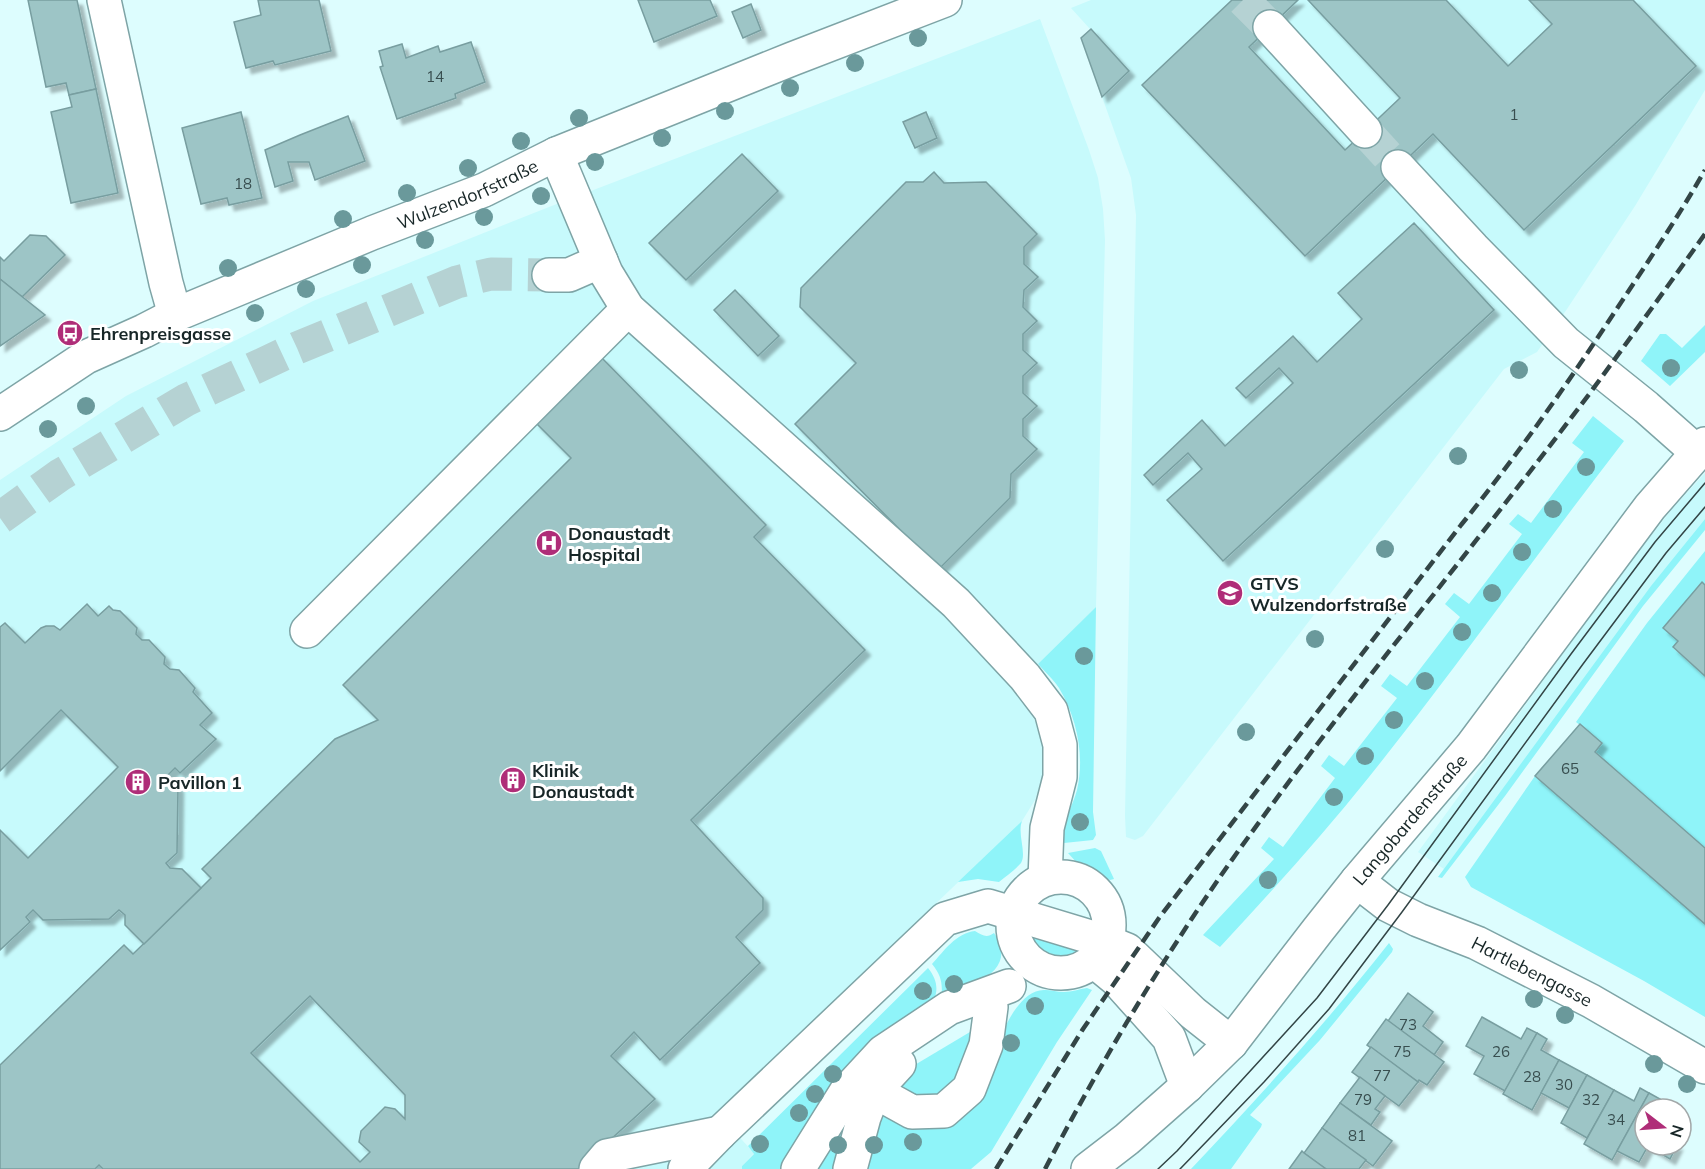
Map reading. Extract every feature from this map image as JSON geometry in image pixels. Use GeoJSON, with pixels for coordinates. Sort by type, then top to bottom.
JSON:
{"type":"FeatureCollection","features":[{"type":"Feature","properties":{"kind":"street"},"geometry":{"type":"LineString","coordinates":[[104,0],[175,315]]}},
{"type":"Feature","properties":{"kind":"street","name":"Wulzendorfstraße"},"geometry":{"type":"LineString","coordinates":[[0,414],[86,357],[175,315],[372,233],[484,190],[556,154],[945,0]]}},
{"type":"Feature","properties":{"kind":"street"},"geometry":{"type":"LineString","coordinates":[[1270,27],[1365,131]]}},
{"type":"Feature","properties":{"kind":"street"},"geometry":{"type":"LineString","coordinates":[[556,154],[606,273],[628,309],[956,603],[1025,677],[1051,711],[1060,745],[1060,777],[1047,828],[1046,879]]}},
{"type":"Feature","properties":{"kind":"street"},"geometry":{"type":"LineString","coordinates":[[1398,166],[1473,248],[1566,343],[1701,449]]}},
{"type":"Feature","properties":{"kind":"street"},"geometry":{"type":"LineString","coordinates":[[549,274],[569,276],[601,261]]}},
{"type":"Feature","properties":{"kind":"street"},"geometry":{"type":"LineString","coordinates":[[308,631],[628,309]]}},
{"type":"Feature","properties":{"kind":"street","name":"Langobardenstraße"},"geometry":{"type":"LineString","coordinates":[[1088,1169],[1187,1086],[1231,1043],[1357,881],[1471,747],[1650,507],[1701,449]]}},
{"type":"Feature","properties":{"kind":"street"},"geometry":{"type":"LineString","coordinates":[[798,1169],[846,1092],[883,1052],[949,1008],[1010,986],[1053,974],[1075,972],[1101,951],[1110,921],[1104,902],[1089,885],[1068,876],[1046,879],[1025,892],[1014,912],[1015,943],[1010,986],[969,1089],[944,1111],[912,1112],[874,1091]]}},
{"type":"Feature","properties":{"kind":"street","name":"Hartlebengasse"},"geometry":{"type":"LineString","coordinates":[[1357,881],[1388,905],[1418,920],[1477,943],[1591,1001],[1705,1067]]}},
{"type":"Feature","properties":{"kind":"street"},"geometry":{"type":"LineString","coordinates":[[685,1169],[945,919],[988,906],[1014,912],[1101,951],[1127,950],[1193,1012],[1231,1043]]}},
{"type":"Feature","properties":{"kind":"street"},"geometry":{"type":"LineString","coordinates":[[1101,951],[1116,979],[1169,1038],[1187,1086]]}},
{"type":"Feature","properties":{"kind":"street"},"geometry":{"type":"LineString","coordinates":[[850,1169],[864,1117],[874,1091],[899,1064],[1010,986]]}},
{"type":"Feature","properties":{"kind":"street"},"geometry":{"type":"LineString","coordinates":[[596,1169],[607,1156],[720,1133]]}},
{"type":"Feature","properties":{"kind":"street"},"geometry":{"type":"LineString","coordinates":[[711,1169],[720,1133]]}},
{"type":"Feature","properties":{"kind":"shaded area","name":"GTVS Wulzendorfstraße"},"geometry":{"type":"Polygon","coordinates":[[[1091,0],[1705,0],[1705,90],[1635,206],[1567,309],[1537,352],[1504,369],[1143,836],[1135,840],[1126,837],[1125,816],[1136,215],[1131,178],[1081,38],[1090,29],[1071,8],[1091,0]]]}},
{"type":"Feature","properties":{"kind":"shaded area","name":"Donaustadt Hospital"},"geometry":{"type":"Polygon","coordinates":[[[1040,19],[1089,150],[1098,178],[1103,209],[1105,240],[1096,607],[1012,690],[1035,721],[1042,743],[1044,772],[1035,800],[1022,821],[720,1116],[754,1153],[742,1169],[0,1169],[0,480],[126,396],[313,301],[549,207],[1040,19]]]}},
{"type":"Feature","properties":{"kind":"shaded area"},"geometry":{"type":"Polygon","coordinates":[[[1705,325],[1705,352],[1670,386],[1641,361],[1660,334],[1666,334],[1682,348],[1705,325]]]}},
{"type":"Feature","properties":{"kind":"shaded area"},"geometry":{"type":"Polygon","coordinates":[[[1593,416],[1624,441],[1434,694],[1333,821],[1220,947],[1203,935],[1274,859],[1261,848],[1269,837],[1283,847],[1335,778],[1321,766],[1329,755],[1344,766],[1397,698],[1381,686],[1390,674],[1407,686],[1460,617],[1445,604],[1454,593],[1469,604],[1522,534],[1509,524],[1518,514],[1531,523],[1584,452],[1572,443],[1593,416]]]}},
{"type":"Feature","properties":{"kind":"shaded area"},"geometry":{"type":"Polygon","coordinates":[[[1705,473],[1705,519],[1444,869],[1418,852],[1627,566],[1673,508],[1705,473]]]}},
{"type":"Feature","properties":{"kind":"shaded area"},"geometry":{"type":"Polygon","coordinates":[[[1705,519],[1705,530],[1643,606],[1505,796],[1442,878],[1438,877],[1651,586],[1705,519]]]}},
{"type":"Feature","properties":{"kind":"shaded area"},"geometry":{"type":"Polygon","coordinates":[[[1705,551],[1705,585],[1702,583],[1663,628],[1678,641],[1673,648],[1705,676],[1705,848],[1595,752],[1602,743],[1576,722],[1647,623],[1705,551]]]}},
{"type":"Feature","properties":{"kind":"shaded area"},"geometry":{"type":"Polygon","coordinates":[[[1096,607],[1093,812],[1096,835],[1093,840],[1064,843],[1065,822],[1077,790],[1080,751],[1071,712],[1059,688],[1038,664],[1096,607]]]}},
{"type":"Feature","properties":{"kind":"shaded area"},"geometry":{"type":"Polygon","coordinates":[[[1535,776],[1705,924],[1705,1017],[1644,981],[1471,887],[1465,877],[1535,776]]]}},
{"type":"Feature","properties":{"kind":"shaded area"},"geometry":{"type":"Polygon","coordinates":[[[1022,821],[1023,859],[1016,868],[999,882],[978,879],[958,882],[1022,821]]]}},
{"type":"Feature","properties":{"kind":"shaded area"},"geometry":{"type":"Polygon","coordinates":[[[1095,848],[1101,851],[1114,879],[1110,880],[1078,864],[1068,853],[1095,848]]]}},
{"type":"Feature","properties":{"kind":"shaded area"},"geometry":{"type":"Polygon","coordinates":[[[975,931],[985,936],[994,933],[1001,947],[1001,958],[996,968],[976,984],[941,1001],[941,981],[932,964],[956,939],[975,931]]]}},
{"type":"Feature","properties":{"kind":"shaded area"},"geometry":{"type":"Polygon","coordinates":[[[1027,933],[1088,939],[1080,958],[1062,961],[1042,954],[1031,942],[1027,933]]]}},
{"type":"Feature","properties":{"kind":"shaded area"},"geometry":{"type":"Polygon","coordinates":[[[1389,943],[1393,949],[1392,952],[1320,1040],[1250,1115],[1262,1124],[1261,1127],[1231,1169],[1191,1169],[1293,1058],[1389,943]]]}},
{"type":"Feature","properties":{"kind":"shaded area"},"geometry":{"type":"Polygon","coordinates":[[[928,968],[936,985],[933,1002],[789,1169],[742,1169],[742,1166],[754,1154],[748,1146],[928,968]]]}},
{"type":"Feature","properties":{"kind":"shaded area"},"geometry":{"type":"Polygon","coordinates":[[[1087,988],[1092,990],[1057,1042],[991,1152],[971,1169],[863,1169],[874,1110],[924,1123],[1005,1027],[1016,1009],[1032,993],[1047,990],[1067,992],[1087,988]]]}},
{"type":"Feature","properties":{"kind":"shaded area"},"geometry":{"type":"Polygon","coordinates":[[[975,1029],[964,1084],[923,1103],[902,1090],[901,1082],[908,1069],[975,1029]]]}},
{"type":"Feature","properties":{"kind":"shaded area"},"geometry":{"type":"Polygon","coordinates":[[[852,1109],[842,1169],[813,1169],[852,1109]]]}},
{"type":"Feature","properties":{"kind":"building"},"geometry":{"type":"Polygon","coordinates":[[[28,0],[77,0],[96,89],[69,95],[66,83],[46,87],[28,0]]]}},
{"type":"Feature","properties":{"kind":"building"},"geometry":{"type":"Polygon","coordinates":[[[258,0],[319,0],[331,51],[275,65],[273,61],[246,68],[234,22],[261,15],[258,0]]]}},
{"type":"Feature","properties":{"kind":"building"},"geometry":{"type":"Polygon","coordinates":[[[638,0],[710,0],[717,16],[654,42],[638,0]]]}},
{"type":"Feature","properties":{"kind":"building"},"geometry":{"type":"Polygon","coordinates":[[[1232,0],[1298,0],[1249,47],[1345,150],[1400,98],[1308,0],[1446,0],[1508,66],[1552,24],[1529,0],[1633,0],[1696,66],[1524,230],[1433,134],[1305,256],[1142,85],[1232,0]]]}},
{"type":"Feature","properties":{"kind":"building"},"geometry":{"type":"Polygon","coordinates":[[[751,4],[761,30],[743,38],[732,12],[751,4]]]}},
{"type":"Feature","properties":{"kind":"building"},"geometry":{"type":"Polygon","coordinates":[[[1091,29],[1129,71],[1102,97],[1081,38],[1091,29]]]}},
{"type":"Feature","properties":{"kind":"building"},"geometry":{"type":"Polygon","coordinates":[[[471,42],[485,82],[455,94],[456,98],[397,119],[380,67],[383,66],[379,51],[402,44],[406,58],[438,46],[440,52],[471,42]]]}},
{"type":"Feature","properties":{"kind":"building"},"geometry":{"type":"Polygon","coordinates":[[[96,89],[118,193],[71,203],[51,112],[72,107],[69,95],[96,89]]]}},
{"type":"Feature","properties":{"kind":"building"},"geometry":{"type":"Polygon","coordinates":[[[241,112],[262,198],[229,205],[227,198],[201,204],[182,128],[241,112]]]}},
{"type":"Feature","properties":{"kind":"building"},"geometry":{"type":"Polygon","coordinates":[[[926,112],[937,138],[915,148],[903,122],[926,112]]]}},
{"type":"Feature","properties":{"kind":"building"},"geometry":{"type":"Polygon","coordinates":[[[348,116],[365,161],[315,180],[309,162],[288,162],[293,181],[275,187],[265,150],[348,116]]]}},
{"type":"Feature","properties":{"kind":"building"},"geometry":{"type":"Polygon","coordinates":[[[742,154],[778,191],[686,280],[649,243],[742,154]]]}},
{"type":"Feature","properties":{"kind":"building"},"geometry":{"type":"Polygon","coordinates":[[[934,172],[944,183],[986,182],[1037,234],[1024,247],[1024,264],[1038,277],[1024,290],[1023,307],[1037,321],[1023,334],[1023,350],[1037,363],[1023,376],[1023,393],[1037,406],[1023,419],[1023,436],[1037,449],[1011,474],[1010,498],[939,569],[795,424],[856,363],[800,307],[801,288],[906,182],[923,182],[934,172]]]}},
{"type":"Feature","properties":{"kind":"building"},"geometry":{"type":"Polygon","coordinates":[[[1414,223],[1494,310],[1223,561],[1167,500],[1202,469],[1188,453],[1153,485],[1144,475],[1202,420],[1225,446],[1293,383],[1279,368],[1246,398],[1236,388],[1293,336],[1317,362],[1362,319],[1338,293],[1414,223]]]}},
{"type":"Feature","properties":{"kind":"building"},"geometry":{"type":"Polygon","coordinates":[[[30,235],[46,236],[65,255],[22,297],[0,279],[0,257],[4,261],[30,235]]]}},
{"type":"Feature","properties":{"kind":"building"},"geometry":{"type":"Polygon","coordinates":[[[0,279],[45,315],[0,346],[0,279]]]}},
{"type":"Feature","properties":{"kind":"building"},"geometry":{"type":"Polygon","coordinates":[[[735,290],[779,336],[758,356],[714,310],[735,290]]]}},
{"type":"Feature","properties":{"kind":"building","name":"Klinik Donaustadt"},"geometry":{"type":"Polygon","coordinates":[[[601,357],[766,525],[754,537],[865,650],[691,820],[763,898],[763,910],[736,937],[760,963],[660,1060],[634,1032],[611,1056],[655,1099],[586,1162],[593,1169],[103,1169],[99,1165],[95,1169],[0,1169],[0,1065],[124,945],[133,954],[201,888],[211,878],[202,869],[335,739],[378,720],[343,685],[571,458],[535,422],[601,357]],[[310,996],[251,1053],[360,1162],[370,1152],[359,1142],[361,1131],[385,1107],[395,1109],[405,1119],[405,1095],[310,996]]]}},
{"type":"Feature","properties":{"kind":"building"},"geometry":{"type":"Polygon","coordinates":[[[1702,582],[1705,585],[1705,676],[1673,647],[1678,641],[1663,628],[1702,582]]]}},
{"type":"Feature","properties":{"kind":"building","name":"Pavillon 1"},"geometry":{"type":"Polygon","coordinates":[[[87,604],[98,616],[109,606],[113,610],[120,611],[137,628],[136,634],[142,640],[149,640],[165,657],[164,664],[170,669],[179,670],[195,688],[193,692],[212,713],[200,725],[216,739],[180,773],[175,768],[167,776],[178,787],[177,853],[166,863],[170,868],[182,869],[201,888],[144,944],[125,925],[125,915],[119,910],[109,919],[43,920],[33,910],[26,917],[30,922],[0,950],[0,830],[28,858],[118,767],[61,710],[0,771],[0,627],[5,623],[25,643],[46,626],[54,626],[60,630],[87,604]]]}},
{"type":"Feature","properties":{"kind":"building"},"geometry":{"type":"Polygon","coordinates":[[[1580,724],[1602,743],[1595,752],[1705,848],[1705,924],[1535,776],[1580,724]]]}},
{"type":"Feature","properties":{"kind":"building"},"geometry":{"type":"Polygon","coordinates":[[[1408,993],[1433,1012],[1423,1026],[1443,1042],[1434,1055],[1388,1021],[1408,993]]]}},
{"type":"Feature","properties":{"kind":"building"},"geometry":{"type":"Polygon","coordinates":[[[1482,1017],[1521,1039],[1527,1028],[1537,1033],[1505,1091],[1474,1074],[1484,1056],[1466,1046],[1482,1017]]]}},
{"type":"Feature","properties":{"kind":"building"},"geometry":{"type":"Polygon","coordinates":[[[1386,1019],[1444,1062],[1427,1085],[1419,1080],[1418,1082],[1367,1045],[1386,1019]]]}},
{"type":"Feature","properties":{"kind":"building"},"geometry":{"type":"Polygon","coordinates":[[[1537,1033],[1547,1039],[1541,1050],[1559,1060],[1532,1110],[1503,1094],[1537,1033]]]}},
{"type":"Feature","properties":{"kind":"building"},"geometry":{"type":"Polygon","coordinates":[[[1371,1047],[1418,1082],[1399,1106],[1352,1072],[1371,1047]]]}},
{"type":"Feature","properties":{"kind":"building"},"geometry":{"type":"Polygon","coordinates":[[[1559,1060],[1587,1075],[1569,1108],[1541,1093],[1559,1060]]]}},
{"type":"Feature","properties":{"kind":"building"},"geometry":{"type":"Polygon","coordinates":[[[1587,1075],[1614,1090],[1587,1138],[1561,1123],[1587,1075]]]}},
{"type":"Feature","properties":{"kind":"building"},"geometry":{"type":"Polygon","coordinates":[[[1360,1077],[1385,1096],[1375,1109],[1380,1112],[1371,1125],[1340,1103],[1360,1077]]]}},
{"type":"Feature","properties":{"kind":"building"},"geometry":{"type":"Polygon","coordinates":[[[1640,1088],[1649,1093],[1647,1097],[1636,1097],[1640,1088]]]}},
{"type":"Feature","properties":{"kind":"building"},"geometry":{"type":"Polygon","coordinates":[[[1614,1090],[1633,1100],[1633,1122],[1612,1160],[1584,1144],[1614,1090]]]}},
{"type":"Feature","properties":{"kind":"building"},"geometry":{"type":"Polygon","coordinates":[[[1340,1103],[1392,1141],[1373,1166],[1322,1128],[1340,1103]]]}},
{"type":"Feature","properties":{"kind":"building"},"geometry":{"type":"Polygon","coordinates":[[[1633,1122],[1633,1157],[1642,1157],[1639,1162],[1617,1151],[1633,1122]]]}},
{"type":"Feature","properties":{"kind":"building"},"geometry":{"type":"Polygon","coordinates":[[[1322,1128],[1366,1160],[1359,1169],[1326,1169],[1304,1153],[1322,1128]]]}},
{"type":"Feature","properties":{"kind":"building"},"geometry":{"type":"Polygon","coordinates":[[[1302,1151],[1304,1153],[1326,1169],[1289,1169],[1302,1151]]]}},
{"type":"Feature","properties":{"kind":"tunnel"},"geometry":{"type":"LineString","coordinates":[[1243,0],[1270,27]]}},
{"type":"Feature","properties":{"kind":"tunnel"},"geometry":{"type":"LineString","coordinates":[[1365,131],[1398,167]]}},
{"type":"Feature","properties":{"kind":"tunnel"},"geometry":{"type":"LineString","coordinates":[[0,518],[60,475],[186,400],[297,348],[457,282],[491,274],[549,275]]}},
{"type":"Feature","properties":{"kind":"tram line"},"geometry":{"type":"LineString","coordinates":[[1158,1169],[1317,998],[1655,542],[1705,483]]}},
{"type":"Feature","properties":{"kind":"tram line"},"geometry":{"type":"LineString","coordinates":[[1180,1169],[1264,1082],[1329,1009],[1666,553],[1705,507]]}},
{"type":"Feature","properties":{"kind":"railway"},"geometry":{"type":"LineString","coordinates":[[996,1169],[1083,1029],[1159,918],[1521,447],[1596,340],[1705,170]]}},
{"type":"Feature","properties":{"kind":"railway"},"geometry":{"type":"LineString","coordinates":[[1045,1169],[1132,1014],[1179,938],[1229,864],[1362,685],[1590,393],[1705,234]]}},
{"type":"Feature","properties":{"kind":"place","name":"Ehrenpreisgasse"},"geometry":{"type":"Point","coordinates":[70,333]}},
{"type":"Feature","properties":{"kind":"place","name":"Donaustadt Hospital"},"geometry":{"type":"Point","coordinates":[549,543]}},
{"type":"Feature","properties":{"kind":"place","name":"GTVS Wulzendorfstraße"},"geometry":{"type":"Point","coordinates":[1230,593]}},
{"type":"Feature","properties":{"kind":"place","name":"Klinik Donaustadt"},"geometry":{"type":"Point","coordinates":[513,780]}},
{"type":"Feature","properties":{"kind":"place","name":"Pavillon 1"},"geometry":{"type":"Point","coordinates":[138,782]}}]}
